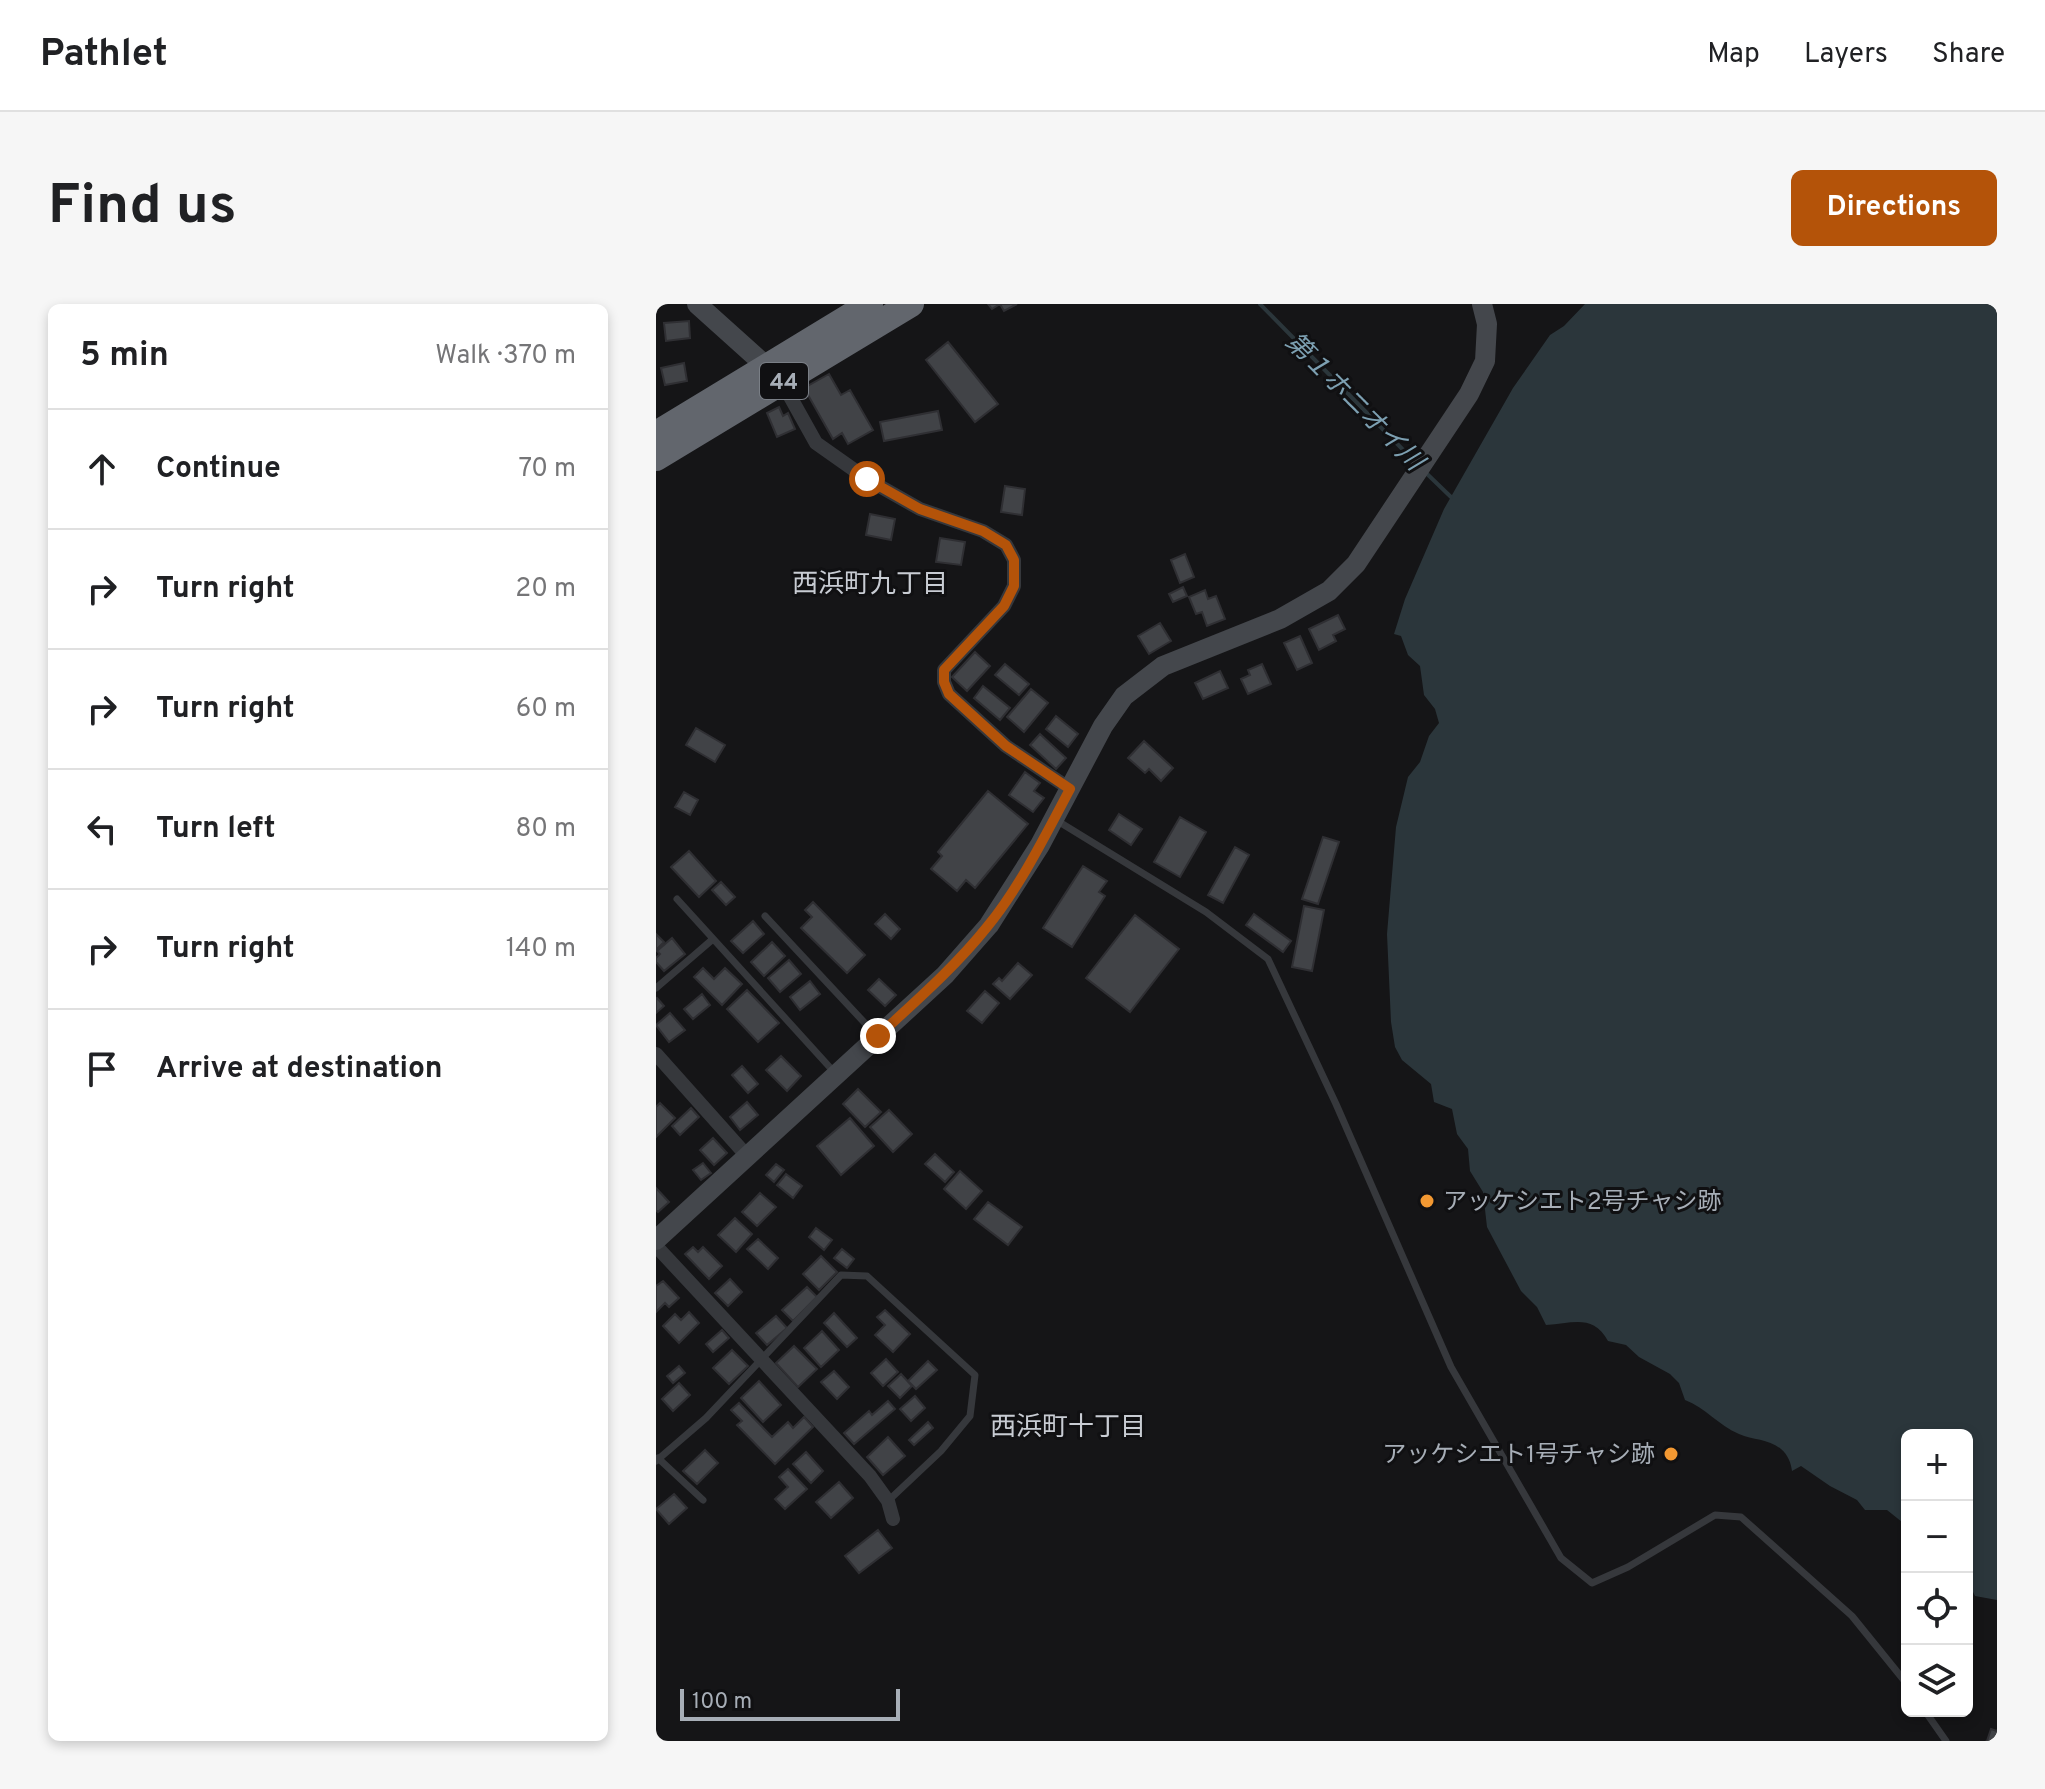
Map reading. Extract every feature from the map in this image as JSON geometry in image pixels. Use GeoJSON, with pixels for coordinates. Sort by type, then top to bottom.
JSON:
{"type":"FeatureCollection","features":[{"type":"Feature","properties":{"kind":"highway","name":"44"},"geometry":{"type":"LineString","coordinates":[[656,458],[870,304]]}},
{"type":"Feature","properties":{"kind":"highway","name":"44"},"geometry":{"type":"LineString","coordinates":[[656,434],[911,304]]}},
{"type":"Feature","properties":{"kind":"street"},"geometry":{"type":"LineString","coordinates":[[697,304],[775,374],[816,443],[867,479],[920,509],[983,531],[1006,545],[1014,560],[1014,586],[1004,606],[944,670],[944,682],[949,694],[1006,746],[1070,789]]}},
{"type":"Feature","properties":{"kind":"street"},"geometry":{"type":"LineString","coordinates":[[893,1519],[888,1501],[870,1476],[656,1243],[945,975],[989,925],[1054,819],[1103,726],[1124,696],[1163,666],[1280,619],[1329,591],[1356,564],[1469,394],[1485,361],[1487,324],[1482,304]]}},
{"type":"Feature","properties":{"kind":"street"},"geometry":{"type":"LineString","coordinates":[[656,1054],[747,1156]]}},
{"type":"Feature","properties":{"kind":"lane"},"geometry":{"type":"LineString","coordinates":[[1054,819],[1206,912],[1268,959],[1336,1104],[1451,1367],[1561,1558],[1592,1583],[1628,1567],[1715,1515],[1741,1517],[1852,1616],[1901,1677]]}},
{"type":"Feature","properties":{"kind":"lane"},"geometry":{"type":"LineString","coordinates":[[677,899],[836,1074]]}},
{"type":"Feature","properties":{"kind":"lane"},"geometry":{"type":"LineString","coordinates":[[765,916],[878,1036]]}},
{"type":"Feature","properties":{"kind":"lane"},"geometry":{"type":"LineString","coordinates":[[656,988],[713,939]]}},
{"type":"Feature","properties":{"kind":"lane"},"geometry":{"type":"LineString","coordinates":[[703,1500],[657,1459],[706,1418],[841,1275],[867,1276],[975,1375],[970,1416],[941,1451],[888,1501]]}},
{"type":"Feature","properties":{"kind":"lane"},"geometry":{"type":"LineString","coordinates":[[1929,1717],[1946,1741]]}},
{"type":"Feature","properties":{"kind":"shaded area"},"geometry":{"type":"Polygon","coordinates":[[[1585,304],[1997,304],[1997,1600],[1975,1596],[1973,1592],[1973,1429],[1901,1429],[1901,1521],[1887,1510],[1865,1510],[1857,1500],[1801,1466],[1792,1471],[1789,1459],[1781,1449],[1732,1431],[1685,1400],[1679,1383],[1670,1374],[1639,1357],[1626,1345],[1608,1341],[1596,1327],[1582,1322],[1546,1325],[1537,1307],[1521,1291],[1487,1227],[1483,1192],[1470,1171],[1468,1149],[1457,1134],[1452,1109],[1434,1102],[1431,1084],[1402,1060],[1395,1047],[1387,934],[1396,827],[1408,777],[1420,762],[1429,736],[1439,723],[1435,709],[1424,695],[1420,666],[1408,655],[1401,636],[1394,634],[1405,599],[1444,509],[1513,388],[1550,335],[1564,326],[1585,304]]]}},
{"type":"Feature","properties":{"kind":"building"},"geometry":{"type":"Polygon","coordinates":[[[1000,304],[1017,304],[1004,311],[1000,304]]]}},
{"type":"Feature","properties":{"kind":"building"},"geometry":{"type":"Polygon","coordinates":[[[689,321],[690,338],[666,341],[664,323],[689,321]]]}},
{"type":"Feature","properties":{"kind":"building"},"geometry":{"type":"Polygon","coordinates":[[[948,342],[998,404],[975,422],[926,360],[948,342]]]}},
{"type":"Feature","properties":{"kind":"building"},"geometry":{"type":"Polygon","coordinates":[[[684,363],[687,381],[665,385],[661,368],[684,363]]]}},
{"type":"Feature","properties":{"kind":"building"},"geometry":{"type":"Polygon","coordinates":[[[829,374],[841,395],[850,390],[873,430],[848,444],[842,433],[833,439],[804,388],[829,374]]]}},
{"type":"Feature","properties":{"kind":"building"},"geometry":{"type":"Polygon","coordinates":[[[779,407],[783,416],[788,413],[795,429],[777,437],[767,413],[779,407]]]}},
{"type":"Feature","properties":{"kind":"building"},"geometry":{"type":"Polygon","coordinates":[[[938,411],[942,430],[884,441],[880,422],[938,411]]]}},
{"type":"Feature","properties":{"kind":"building"},"geometry":{"type":"Polygon","coordinates":[[[1005,486],[1025,489],[1022,515],[1001,512],[1005,486]]]}},
{"type":"Feature","properties":{"kind":"building"},"geometry":{"type":"Polygon","coordinates":[[[870,514],[895,519],[891,540],[866,535],[870,514]]]}},
{"type":"Feature","properties":{"kind":"building"},"geometry":{"type":"Polygon","coordinates":[[[940,538],[965,542],[961,565],[936,562],[940,538]]]}},
{"type":"Feature","properties":{"kind":"building"},"geometry":{"type":"Polygon","coordinates":[[[1185,554],[1194,577],[1180,583],[1171,560],[1185,554]]]}},
{"type":"Feature","properties":{"kind":"building"},"geometry":{"type":"Polygon","coordinates":[[[1183,587],[1187,596],[1173,602],[1169,594],[1183,587]]]}},
{"type":"Feature","properties":{"kind":"building"},"geometry":{"type":"Polygon","coordinates":[[[1205,590],[1208,599],[1216,596],[1225,619],[1207,626],[1202,612],[1196,614],[1189,597],[1205,590]]]}},
{"type":"Feature","properties":{"kind":"building"},"geometry":{"type":"Polygon","coordinates":[[[1338,615],[1345,629],[1333,635],[1336,641],[1319,650],[1309,629],[1338,615]]]}},
{"type":"Feature","properties":{"kind":"building"},"geometry":{"type":"Polygon","coordinates":[[[1160,623],[1171,641],[1149,654],[1138,636],[1160,623]]]}},
{"type":"Feature","properties":{"kind":"building"},"geometry":{"type":"Polygon","coordinates":[[[1300,636],[1312,663],[1297,670],[1284,643],[1300,636]]]}},
{"type":"Feature","properties":{"kind":"building"},"geometry":{"type":"Polygon","coordinates":[[[975,652],[990,666],[967,691],[952,677],[975,652]]]}},
{"type":"Feature","properties":{"kind":"building"},"geometry":{"type":"Polygon","coordinates":[[[1005,664],[1029,684],[1019,695],[995,675],[1005,664]]]}},
{"type":"Feature","properties":{"kind":"building"},"geometry":{"type":"Polygon","coordinates":[[[1262,664],[1271,684],[1248,694],[1241,679],[1250,675],[1248,670],[1262,664]]]}},
{"type":"Feature","properties":{"kind":"building"},"geometry":{"type":"Polygon","coordinates":[[[1220,671],[1228,688],[1203,699],[1195,683],[1220,671]]]}},
{"type":"Feature","properties":{"kind":"building"},"geometry":{"type":"Polygon","coordinates":[[[983,686],[1010,708],[1000,720],[974,698],[983,686]]]}},
{"type":"Feature","properties":{"kind":"building"},"geometry":{"type":"Polygon","coordinates":[[[1031,689],[1048,703],[1024,732],[1007,717],[1031,689]]]}},
{"type":"Feature","properties":{"kind":"building"},"geometry":{"type":"Polygon","coordinates":[[[1056,716],[1078,734],[1068,747],[1046,729],[1056,716]]]}},
{"type":"Feature","properties":{"kind":"building"},"geometry":{"type":"Polygon","coordinates":[[[696,728],[725,745],[715,762],[686,745],[696,728]]]}},
{"type":"Feature","properties":{"kind":"building"},"geometry":{"type":"Polygon","coordinates":[[[1040,734],[1066,758],[1056,769],[1030,745],[1040,734]]]}},
{"type":"Feature","properties":{"kind":"building"},"geometry":{"type":"Polygon","coordinates":[[[1144,741],[1173,768],[1161,781],[1149,769],[1145,773],[1128,758],[1144,741]]]}},
{"type":"Feature","properties":{"kind":"building"},"geometry":{"type":"Polygon","coordinates":[[[1025,772],[1040,783],[1034,791],[1044,798],[1033,812],[1009,795],[1025,772]]]}},
{"type":"Feature","properties":{"kind":"building"},"geometry":{"type":"Polygon","coordinates":[[[988,791],[1028,824],[975,888],[966,880],[957,891],[931,869],[942,856],[938,852],[988,791]]]}},
{"type":"Feature","properties":{"kind":"building"},"geometry":{"type":"Polygon","coordinates":[[[684,792],[698,800],[690,815],[675,807],[684,792]]]}},
{"type":"Feature","properties":{"kind":"building"},"geometry":{"type":"Polygon","coordinates":[[[1119,814],[1142,829],[1131,845],[1109,830],[1119,814]]]}},
{"type":"Feature","properties":{"kind":"building"},"geometry":{"type":"Polygon","coordinates":[[[1180,817],[1206,832],[1180,877],[1154,862],[1180,817]]]}},
{"type":"Feature","properties":{"kind":"building"},"geometry":{"type":"Polygon","coordinates":[[[1323,837],[1339,842],[1318,904],[1302,899],[1323,837]]]}},
{"type":"Feature","properties":{"kind":"building"},"geometry":{"type":"Polygon","coordinates":[[[1235,847],[1249,855],[1223,903],[1208,895],[1235,847]]]}},
{"type":"Feature","properties":{"kind":"building"},"geometry":{"type":"Polygon","coordinates":[[[689,851],[716,881],[699,897],[671,867],[689,851]]]}},
{"type":"Feature","properties":{"kind":"building"},"geometry":{"type":"Polygon","coordinates":[[[1083,866],[1107,881],[1099,892],[1105,896],[1072,947],[1043,928],[1083,866]]]}},
{"type":"Feature","properties":{"kind":"building"},"geometry":{"type":"Polygon","coordinates":[[[721,882],[735,897],[726,905],[712,890],[721,882]]]}},
{"type":"Feature","properties":{"kind":"building"},"geometry":{"type":"Polygon","coordinates":[[[813,902],[865,955],[847,973],[801,928],[812,917],[805,910],[813,902]]]}},
{"type":"Feature","properties":{"kind":"building"},"geometry":{"type":"Polygon","coordinates":[[[1304,906],[1324,910],[1312,971],[1292,967],[1304,906]]]}},
{"type":"Feature","properties":{"kind":"building"},"geometry":{"type":"Polygon","coordinates":[[[885,914],[900,929],[891,939],[875,924],[885,914]]]}},
{"type":"Feature","properties":{"kind":"building"},"geometry":{"type":"Polygon","coordinates":[[[1254,914],[1291,941],[1283,952],[1246,925],[1254,914]]]}},
{"type":"Feature","properties":{"kind":"building"},"geometry":{"type":"Polygon","coordinates":[[[1135,915],[1179,949],[1130,1012],[1086,978],[1135,915]]]}},
{"type":"Feature","properties":{"kind":"building"},"geometry":{"type":"Polygon","coordinates":[[[753,921],[764,934],[743,953],[731,941],[753,921]]]}},
{"type":"Feature","properties":{"kind":"building"},"geometry":{"type":"Polygon","coordinates":[[[656,934],[664,942],[656,950],[656,934]]]}},
{"type":"Feature","properties":{"kind":"building"},"geometry":{"type":"Polygon","coordinates":[[[672,938],[685,954],[664,971],[656,962],[660,954],[657,951],[672,938]]]}},
{"type":"Feature","properties":{"kind":"building"},"geometry":{"type":"Polygon","coordinates":[[[772,942],[785,956],[764,976],[751,962],[772,942]]]}},
{"type":"Feature","properties":{"kind":"building"},"geometry":{"type":"Polygon","coordinates":[[[789,960],[801,974],[780,992],[768,978],[789,960]]]}},
{"type":"Feature","properties":{"kind":"building"},"geometry":{"type":"Polygon","coordinates":[[[1018,963],[1032,975],[1010,999],[993,984],[999,978],[1002,981],[1018,963]]]}},
{"type":"Feature","properties":{"kind":"building"},"geometry":{"type":"Polygon","coordinates":[[[703,968],[714,979],[725,968],[742,984],[722,1005],[694,977],[703,968]]]}},
{"type":"Feature","properties":{"kind":"building"},"geometry":{"type":"Polygon","coordinates":[[[879,979],[896,995],[885,1006],[868,990],[879,979]]]}},
{"type":"Feature","properties":{"kind":"building"},"geometry":{"type":"Polygon","coordinates":[[[810,981],[820,994],[800,1010],[790,997],[810,981]]]}},
{"type":"Feature","properties":{"kind":"building"},"geometry":{"type":"Polygon","coordinates":[[[747,990],[779,1023],[758,1042],[727,1009],[747,990]]]}},
{"type":"Feature","properties":{"kind":"building"},"geometry":{"type":"Polygon","coordinates":[[[985,991],[999,1003],[982,1023],[967,1011],[985,991]]]}},
{"type":"Feature","properties":{"kind":"building"},"geometry":{"type":"Polygon","coordinates":[[[702,994],[710,1005],[693,1019],[684,1009],[702,994]]]}},
{"type":"Feature","properties":{"kind":"building"},"geometry":{"type":"Polygon","coordinates":[[[656,999],[664,1006],[656,1013],[656,999]]]}},
{"type":"Feature","properties":{"kind":"building"},"geometry":{"type":"Polygon","coordinates":[[[670,1013],[685,1030],[669,1042],[656,1025],[670,1013]]]}},
{"type":"Feature","properties":{"kind":"building"},"geometry":{"type":"Polygon","coordinates":[[[781,1056],[801,1076],[787,1091],[766,1070],[781,1056]]]}},
{"type":"Feature","properties":{"kind":"building"},"geometry":{"type":"Polygon","coordinates":[[[742,1066],[758,1084],[748,1093],[732,1075],[742,1066]]]}},
{"type":"Feature","properties":{"kind":"building"},"geometry":{"type":"Polygon","coordinates":[[[858,1089],[881,1112],[865,1127],[843,1104],[858,1089]]]}},
{"type":"Feature","properties":{"kind":"building"},"geometry":{"type":"Polygon","coordinates":[[[747,1102],[758,1115],[740,1130],[730,1117],[747,1102]]]}},
{"type":"Feature","properties":{"kind":"building"},"geometry":{"type":"Polygon","coordinates":[[[660,1103],[675,1118],[656,1137],[656,1107],[660,1103]]]}},
{"type":"Feature","properties":{"kind":"building"},"geometry":{"type":"Polygon","coordinates":[[[691,1108],[699,1117],[680,1135],[672,1126],[691,1108]]]}},
{"type":"Feature","properties":{"kind":"building"},"geometry":{"type":"Polygon","coordinates":[[[889,1110],[912,1134],[893,1152],[870,1127],[889,1110]]]}},
{"type":"Feature","properties":{"kind":"building"},"geometry":{"type":"Polygon","coordinates":[[[850,1118],[874,1146],[841,1175],[817,1146],[850,1118]]]}},
{"type":"Feature","properties":{"kind":"building"},"geometry":{"type":"Polygon","coordinates":[[[713,1138],[727,1153],[714,1165],[700,1150],[713,1138]]]}},
{"type":"Feature","properties":{"kind":"building"},"geometry":{"type":"Polygon","coordinates":[[[935,1154],[954,1172],[945,1182],[925,1164],[935,1154]]]}},
{"type":"Feature","properties":{"kind":"building"},"geometry":{"type":"Polygon","coordinates":[[[703,1163],[711,1173],[701,1180],[693,1170],[703,1163]]]}},
{"type":"Feature","properties":{"kind":"building"},"geometry":{"type":"Polygon","coordinates":[[[776,1164],[784,1170],[774,1182],[766,1175],[776,1164]]]}},
{"type":"Feature","properties":{"kind":"building"},"geometry":{"type":"Polygon","coordinates":[[[960,1171],[982,1191],[966,1209],[944,1189],[960,1171]]]}},
{"type":"Feature","properties":{"kind":"building"},"geometry":{"type":"Polygon","coordinates":[[[786,1174],[802,1186],[793,1198],[777,1185],[786,1174]]]}},
{"type":"Feature","properties":{"kind":"building"},"geometry":{"type":"Polygon","coordinates":[[[656,1188],[669,1202],[658,1212],[656,1210],[656,1188]]]}},
{"type":"Feature","properties":{"kind":"building"},"geometry":{"type":"Polygon","coordinates":[[[760,1193],[776,1207],[757,1226],[742,1212],[760,1193]]]}},
{"type":"Feature","properties":{"kind":"building"},"geometry":{"type":"Polygon","coordinates":[[[988,1202],[1022,1227],[1008,1245],[974,1219],[988,1202]]]}},
{"type":"Feature","properties":{"kind":"building"},"geometry":{"type":"Polygon","coordinates":[[[735,1218],[752,1234],[736,1252],[718,1235],[735,1218]]]}},
{"type":"Feature","properties":{"kind":"building"},"geometry":{"type":"Polygon","coordinates":[[[816,1228],[832,1240],[824,1250],[809,1237],[816,1228]]]}},
{"type":"Feature","properties":{"kind":"building"},"geometry":{"type":"Polygon","coordinates":[[[758,1239],[778,1258],[768,1269],[747,1249],[758,1239]]]}},
{"type":"Feature","properties":{"kind":"building"},"geometry":{"type":"Polygon","coordinates":[[[693,1247],[698,1252],[703,1247],[722,1266],[709,1279],[685,1254],[693,1247]]]}},
{"type":"Feature","properties":{"kind":"building"},"geometry":{"type":"Polygon","coordinates":[[[842,1249],[854,1259],[847,1268],[834,1258],[842,1249]]]}},
{"type":"Feature","properties":{"kind":"building"},"geometry":{"type":"Polygon","coordinates":[[[821,1256],[837,1272],[819,1290],[803,1274],[821,1256]]]}},
{"type":"Feature","properties":{"kind":"building"},"geometry":{"type":"Polygon","coordinates":[[[730,1279],[742,1292],[728,1306],[715,1293],[730,1279]]]}},
{"type":"Feature","properties":{"kind":"building"},"geometry":{"type":"Polygon","coordinates":[[[663,1281],[679,1298],[669,1307],[665,1303],[656,1312],[656,1286],[663,1281]]]}},
{"type":"Feature","properties":{"kind":"building"},"geometry":{"type":"Polygon","coordinates":[[[807,1287],[817,1297],[793,1321],[782,1310],[807,1287]]]}},
{"type":"Feature","properties":{"kind":"building"},"geometry":{"type":"Polygon","coordinates":[[[885,1310],[910,1334],[893,1352],[875,1335],[885,1325],[877,1317],[885,1310]]]}},
{"type":"Feature","properties":{"kind":"building"},"geometry":{"type":"Polygon","coordinates":[[[689,1312],[699,1323],[679,1343],[663,1326],[675,1314],[681,1320],[689,1312]]]}},
{"type":"Feature","properties":{"kind":"building"},"geometry":{"type":"Polygon","coordinates":[[[834,1313],[857,1338],[847,1347],[824,1323],[834,1313]]]}},
{"type":"Feature","properties":{"kind":"building"},"geometry":{"type":"Polygon","coordinates":[[[776,1316],[787,1328],[767,1345],[756,1333],[776,1316]]]}},
{"type":"Feature","properties":{"kind":"building"},"geometry":{"type":"Polygon","coordinates":[[[722,1330],[729,1338],[713,1352],[706,1344],[722,1330]]]}},
{"type":"Feature","properties":{"kind":"building"},"geometry":{"type":"Polygon","coordinates":[[[822,1331],[839,1350],[821,1367],[804,1348],[822,1331]]]}},
{"type":"Feature","properties":{"kind":"building"},"geometry":{"type":"Polygon","coordinates":[[[794,1346],[817,1369],[798,1387],[776,1363],[794,1346]]]}},
{"type":"Feature","properties":{"kind":"building"},"geometry":{"type":"Polygon","coordinates":[[[732,1350],[748,1366],[729,1384],[713,1368],[732,1350]]]}},
{"type":"Feature","properties":{"kind":"building"},"geometry":{"type":"Polygon","coordinates":[[[886,1359],[898,1372],[883,1386],[871,1373],[886,1359]]]}},
{"type":"Feature","properties":{"kind":"building"},"geometry":{"type":"Polygon","coordinates":[[[928,1361],[937,1370],[916,1389],[908,1381],[928,1361]]]}},
{"type":"Feature","properties":{"kind":"building"},"geometry":{"type":"Polygon","coordinates":[[[679,1366],[685,1373],[673,1383],[667,1376],[679,1366]]]}},
{"type":"Feature","properties":{"kind":"building"},"geometry":{"type":"Polygon","coordinates":[[[834,1371],[849,1387],[837,1399],[821,1382],[834,1371]]]}},
{"type":"Feature","properties":{"kind":"building"},"geometry":{"type":"Polygon","coordinates":[[[901,1374],[912,1386],[900,1398],[888,1386],[901,1374]]]}},
{"type":"Feature","properties":{"kind":"building"},"geometry":{"type":"Polygon","coordinates":[[[759,1381],[781,1405],[763,1422],[741,1398],[759,1381]]]}},
{"type":"Feature","properties":{"kind":"building"},"geometry":{"type":"Polygon","coordinates":[[[679,1383],[690,1395],[673,1411],[662,1399],[679,1383]]]}},
{"type":"Feature","properties":{"kind":"building"},"geometry":{"type":"Polygon","coordinates":[[[915,1396],[925,1408],[911,1421],[900,1409],[915,1396]]]}},
{"type":"Feature","properties":{"kind":"building"},"geometry":{"type":"Polygon","coordinates":[[[888,1401],[895,1409],[854,1444],[844,1433],[869,1411],[872,1415],[888,1401]]]}},
{"type":"Feature","properties":{"kind":"building"},"geometry":{"type":"Polygon","coordinates":[[[739,1403],[772,1437],[788,1422],[793,1428],[804,1417],[813,1427],[775,1464],[737,1425],[742,1421],[731,1410],[739,1403]]]}},
{"type":"Feature","properties":{"kind":"building"},"geometry":{"type":"Polygon","coordinates":[[[928,1422],[933,1428],[914,1445],[909,1440],[928,1422]]]}},
{"type":"Feature","properties":{"kind":"building"},"geometry":{"type":"Polygon","coordinates":[[[888,1437],[905,1456],[883,1475],[867,1457],[888,1437]]]}},
{"type":"Feature","properties":{"kind":"building"},"geometry":{"type":"Polygon","coordinates":[[[705,1450],[718,1463],[697,1484],[683,1471],[705,1450]]]}},
{"type":"Feature","properties":{"kind":"building"},"geometry":{"type":"Polygon","coordinates":[[[806,1452],[823,1471],[811,1483],[793,1464],[806,1452]]]}},
{"type":"Feature","properties":{"kind":"building"},"geometry":{"type":"Polygon","coordinates":[[[788,1469],[807,1489],[785,1509],[775,1499],[788,1487],[779,1477],[788,1469]]]}},
{"type":"Feature","properties":{"kind":"building"},"geometry":{"type":"Polygon","coordinates":[[[839,1482],[853,1498],[831,1518],[816,1502],[839,1482]]]}},
{"type":"Feature","properties":{"kind":"building"},"geometry":{"type":"Polygon","coordinates":[[[674,1494],[687,1508],[669,1524],[656,1509],[674,1494]]]}},
{"type":"Feature","properties":{"kind":"building"},"geometry":{"type":"Polygon","coordinates":[[[878,1530],[892,1548],[859,1573],[845,1556],[878,1530]]]}},
{"type":"Feature","properties":{"kind":"building"},"geometry":{"type":"Polygon","coordinates":[[[1991,1729],[1997,1731],[1997,1741],[1987,1741],[1991,1729]]]}},
{"type":"Feature","properties":{"kind":"waterway","name":"第１ホニオイ川"},"geometry":{"type":"LineString","coordinates":[[1260,304],[1415,462]]}},
{"type":"Feature","properties":{"kind":"waterway","name":"第１ホニオイ川"},"geometry":{"type":"LineString","coordinates":[[1424,471],[1451,497]]}},
{"type":"Feature","properties":{"kind":"place","name":"アッケシエト2号チャシ跡"},"geometry":{"type":"Point","coordinates":[1427,1201]}},
{"type":"Feature","properties":{"kind":"place","name":"アッケシエト1号チャシ跡"},"geometry":{"type":"Point","coordinates":[1671,1454]}},
{"type":"Feature","properties":{"kind":"district","name":"西浜町九丁目"},"geometry":{"type":"Point","coordinates":[870,583]}},
{"type":"Feature","properties":{"kind":"district","name":"西浜町十丁目"},"geometry":{"type":"Point","coordinates":[1068,1426]}},
{"type":"Feature","properties":{"kind":"route"},"geometry":{"type":"LineString","coordinates":[[867,479],[920,509],[983,531],[1006,545],[1014,560],[1014,586],[1004,606],[944,670],[944,682],[949,694],[1006,746],[1070,789],[1040,845],[989,925],[945,975],[878,1036]]}}]}
